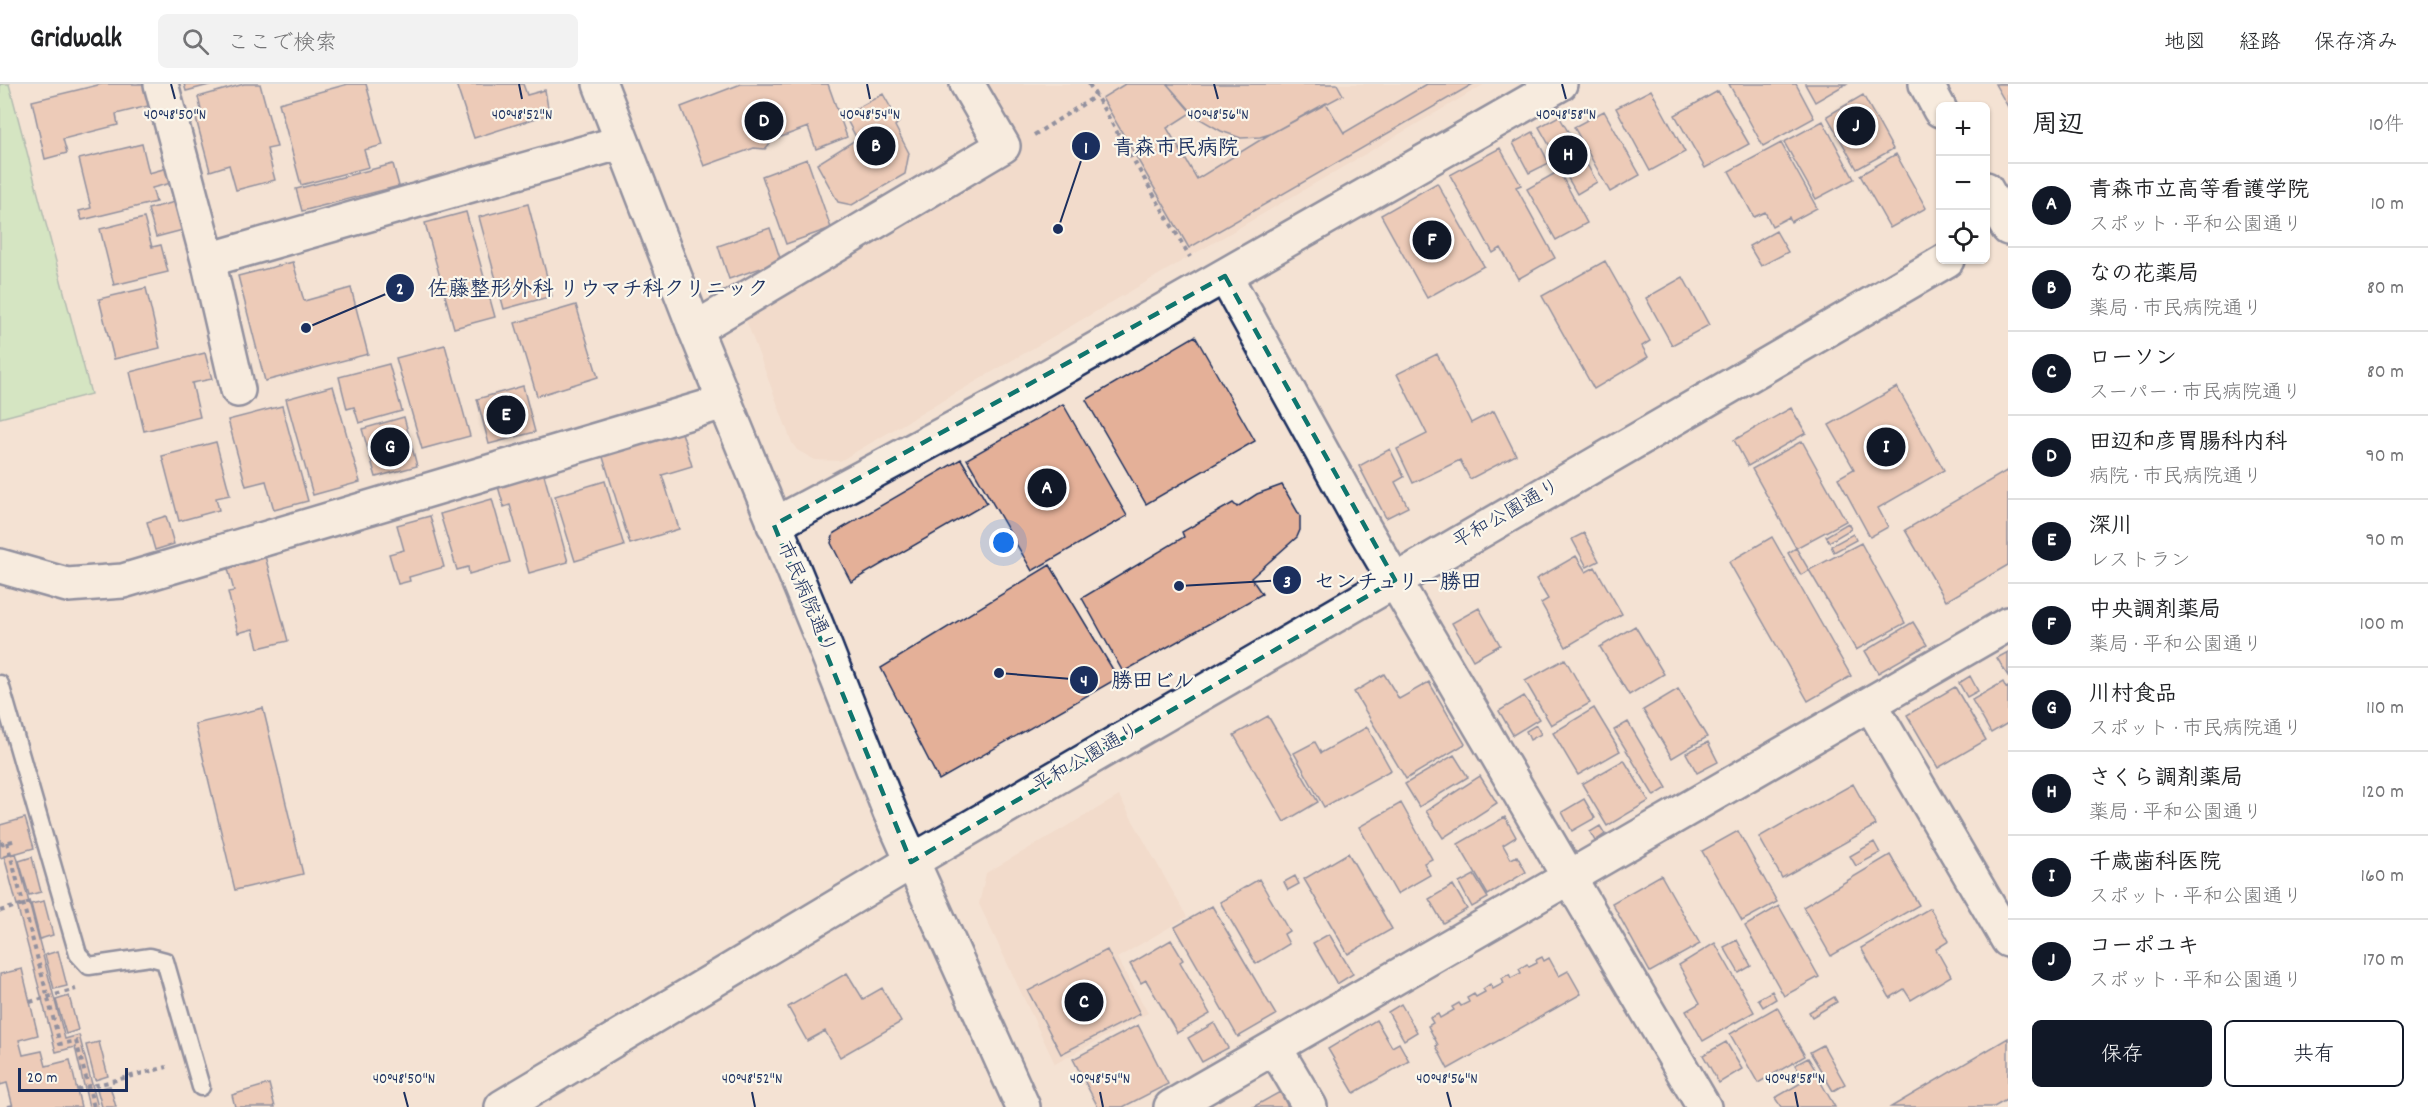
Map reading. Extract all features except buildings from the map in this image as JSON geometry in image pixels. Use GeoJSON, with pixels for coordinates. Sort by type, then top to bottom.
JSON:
{"type":"FeatureCollection","features":[{"type":"Feature","properties":{"kind":"street"},"geometry":{"type":"LineString","coordinates":[[161,84],[208,260],[238,390]]}},
{"type":"Feature","properties":{"kind":"street","name":"市民病院通り"},"geometry":{"type":"LineString","coordinates":[[600,84],[724,402],[911,862],[1023,1107]]}},
{"type":"Feature","properties":{"kind":"street"},"geometry":{"type":"LineString","coordinates":[[695,329],[1003,146],[968,84]]}},
{"type":"Feature","properties":{"kind":"street"},"geometry":{"type":"LineString","coordinates":[[774,525],[1005,401],[1560,84]]}},
{"type":"Feature","properties":{"kind":"street"},"geometry":{"type":"LineString","coordinates":[[1926,84],[1936,102]]}},
{"type":"Feature","properties":{"kind":"street"},"geometry":{"type":"LineString","coordinates":[[208,260],[622,142]]}},
{"type":"Feature","properties":{"kind":"street"},"geometry":{"type":"LineString","coordinates":[[1990,199],[2002,229]]}},
{"type":"Feature","properties":{"kind":"street","name":"平和公園通り"},"geometry":{"type":"LineString","coordinates":[[502,1107],[911,862],[1940,264]]}},
{"type":"Feature","properties":{"kind":"street"},"geometry":{"type":"LineString","coordinates":[[1225,276],[1364,528],[1704,1107]]}},
{"type":"Feature","properties":{"kind":"street"},"geometry":{"type":"LineString","coordinates":[[0,566],[67,585],[123,581],[724,402]]}},
{"type":"Feature","properties":{"kind":"street"},"geometry":{"type":"LineString","coordinates":[[1171,1107],[2008,624]]}},
{"type":"Feature","properties":{"kind":"street"},"geometry":{"type":"LineString","coordinates":[[1870,705],[2008,940]]}},
{"type":"Feature","properties":{"kind":"street"},"geometry":{"type":"LineString","coordinates":[[1275,1048],[1310,1107]]}},
{"type":"Feature","properties":{"kind":"lane"},"geometry":{"type":"LineString","coordinates":[[0,684],[78,954],[88,966],[150,957],[165,961],[201,1087]]}},
{"type":"Feature","properties":{"kind":"path"},"geometry":{"type":"LineString","coordinates":[[1089,84],[1193,262]]}},
{"type":"Feature","properties":{"kind":"path"},"geometry":{"type":"LineString","coordinates":[[1033,136],[1096,96]]}},
{"type":"Feature","properties":{"kind":"path"},"geometry":{"type":"LineString","coordinates":[[7,842],[60,1044],[76,1041],[94,1107]]}},
{"type":"Feature","properties":{"kind":"path"},"geometry":{"type":"LineString","coordinates":[[0,911],[61,894]]}},
{"type":"Feature","properties":{"kind":"path"},"geometry":{"type":"LineString","coordinates":[[30,1002],[85,987],[84,977],[88,966]]}},
{"type":"Feature","properties":{"kind":"path"},"geometry":{"type":"LineString","coordinates":[[77,1090],[194,1060]]}},
{"type":"Feature","properties":{"kind":"highlighted area"},"geometry":{"type":"Polygon","coordinates":[[[1225,276],[1395,580],[911,862],[774,525],[1225,276]]]}},
{"type":"Feature","properties":{"kind":"shaded area"},"geometry":{"type":"Polygon","coordinates":[[[986,84],[1485,84],[840,461],[815,460],[797,450],[792,443],[743,312],[1016,147],[986,84]]]}},
{"type":"Feature","properties":{"kind":"shaded area"},"geometry":{"type":"Polygon","coordinates":[[[1119,796],[1187,917],[1117,958],[1148,1013],[1055,1064],[979,904],[986,873],[1119,796]]]}},
{"type":"Feature","properties":{"kind":"green space"},"geometry":{"type":"Polygon","coordinates":[[[0,84],[9,84],[91,394],[0,418],[0,84]]]}},
{"type":"Feature","properties":{"kind":"place","name":"田辺和彦胃腸科内科"},"geometry":{"type":"Point","coordinates":[764,121]}},
{"type":"Feature","properties":{"kind":"place","name":"コーポユキ"},"geometry":{"type":"Point","coordinates":[1856,126]}},
{"type":"Feature","properties":{"kind":"place","name":"なの花薬局"},"geometry":{"type":"Point","coordinates":[876,146]}},
{"type":"Feature","properties":{"kind":"place","name":"さくら調剤薬局"},"geometry":{"type":"Point","coordinates":[1568,155]}},
{"type":"Feature","properties":{"kind":"place","name":"青森市民病院"},"geometry":{"type":"Point","coordinates":[1058,229]}},
{"type":"Feature","properties":{"kind":"place","name":"中央調剤薬局"},"geometry":{"type":"Point","coordinates":[1432,240]}},
{"type":"Feature","properties":{"kind":"place","name":"佐藤整形外科 リウマチ科クリニック"},"geometry":{"type":"Point","coordinates":[306,328]}},
{"type":"Feature","properties":{"kind":"place","name":"深川"},"geometry":{"type":"Point","coordinates":[506,415]}},
{"type":"Feature","properties":{"kind":"place","name":"川村食品"},"geometry":{"type":"Point","coordinates":[390,447]}},
{"type":"Feature","properties":{"kind":"place","name":"千歳歯科医院"},"geometry":{"type":"Point","coordinates":[1886,447]}},
{"type":"Feature","properties":{"kind":"place","name":"青森市立高等看護学院"},"geometry":{"type":"Point","coordinates":[1047,488]}},
{"type":"Feature","properties":{"kind":"place","name":"センチュリー勝田"},"geometry":{"type":"Point","coordinates":[1179,586]}},
{"type":"Feature","properties":{"kind":"place","name":"勝田ビル"},"geometry":{"type":"Point","coordinates":[999,673]}},
{"type":"Feature","properties":{"kind":"place","name":"ローソン"},"geometry":{"type":"Point","coordinates":[1084,1002]}}]}
